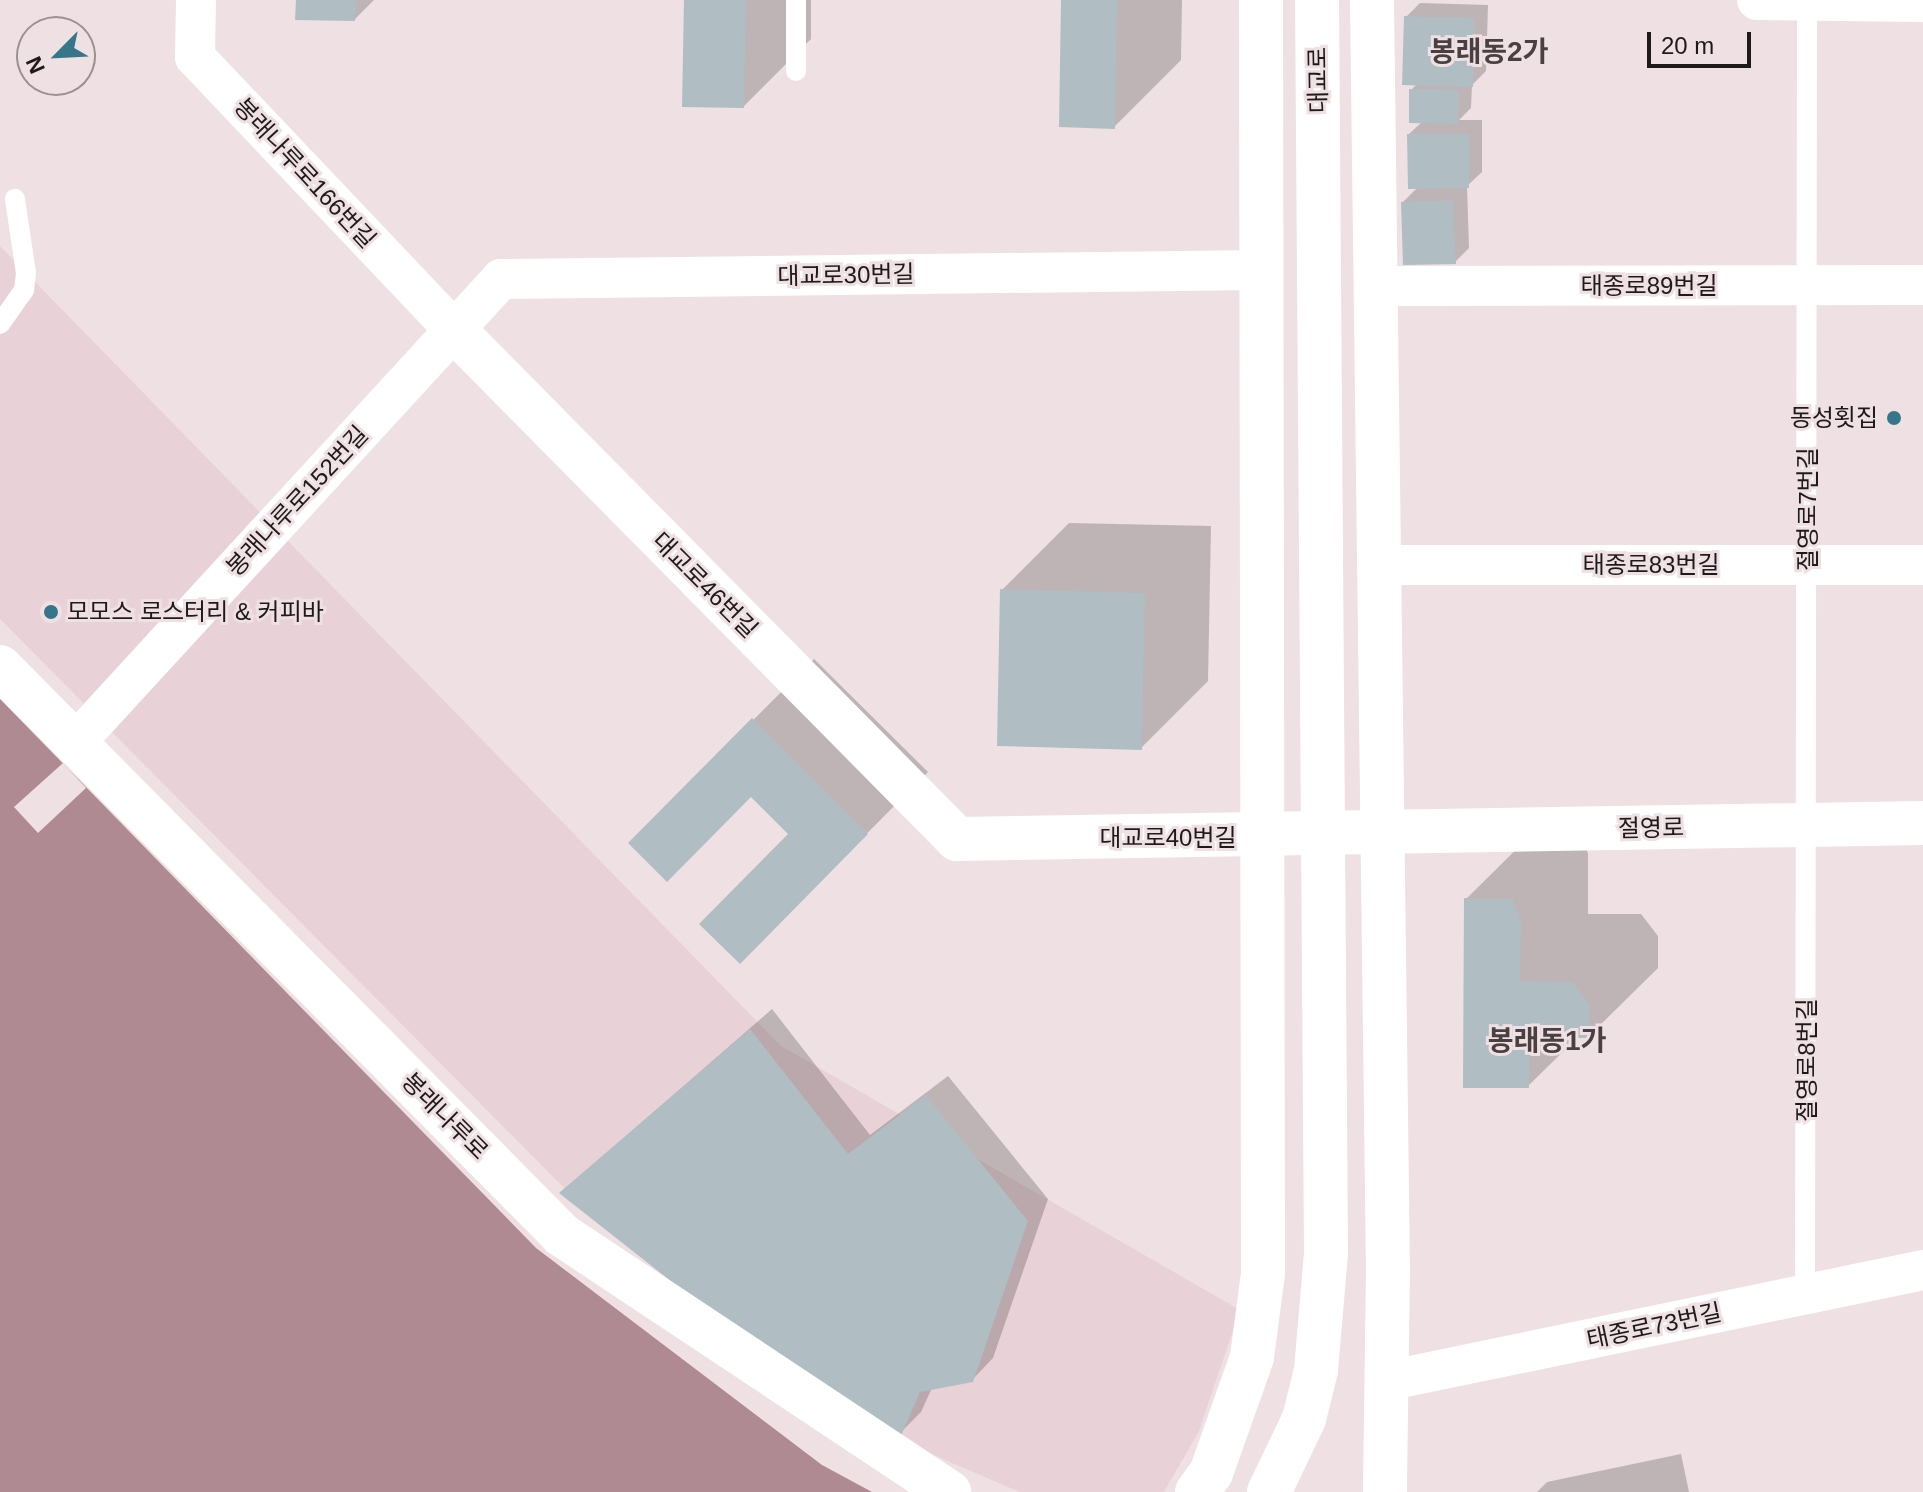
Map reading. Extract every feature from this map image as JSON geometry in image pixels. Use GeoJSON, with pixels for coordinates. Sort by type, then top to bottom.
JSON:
{"type":"FeatureCollection","features":[{"type":"Feature","properties":{"kind":"main road"},"geometry":{"type":"LineString","coordinates":[[1197,1492],[1211,1473],[1252,1357],[1263,1273],[1261,0]]}},
{"type":"Feature","properties":{"kind":"main road","name":"대교로"},"geometry":{"type":"LineString","coordinates":[[1269,1492],[1304,1419],[1316,1370],[1326,1253],[1317,0]]}},
{"type":"Feature","properties":{"kind":"main road"},"geometry":{"type":"LineString","coordinates":[[1372,0],[1385,1492]]}},
{"type":"Feature","properties":{"kind":"main road","name":"대교로46번길"},"geometry":{"type":"LineString","coordinates":[[454,330],[957,839]]}},
{"type":"Feature","properties":{"kind":"main road","name":"봉래나루로"},"geometry":{"type":"LineString","coordinates":[[0,667],[562,1235],[949,1492]]}},
{"type":"Feature","properties":{"kind":"main road","name":"절영로"},"geometry":{"type":"LineString","coordinates":[[1379,832],[1923,823]]}},
{"type":"Feature","properties":{"kind":"main road","name":"대교로40번길"},"geometry":{"type":"LineString","coordinates":[[957,839],[1261,838],[1379,832]]}},
{"type":"Feature","properties":{"kind":"street","name":"봉래나루로166번길"},"geometry":{"type":"LineString","coordinates":[[196,0],[195,57],[454,330]]}},
{"type":"Feature","properties":{"kind":"street"},"geometry":{"type":"LineString","coordinates":[[1757,0],[1923,2]]}},
{"type":"Feature","properties":{"kind":"street","name":"대교로30번길"},"geometry":{"type":"LineString","coordinates":[[454,330],[501,279],[1262,270]]}},
{"type":"Feature","properties":{"kind":"street","name":"태종로89번길"},"geometry":{"type":"LineString","coordinates":[[1375,286],[1923,285]]}},
{"type":"Feature","properties":{"kind":"street","name":"봉래나루로152번길"},"geometry":{"type":"LineString","coordinates":[[75,743],[454,330]]}},
{"type":"Feature","properties":{"kind":"street","name":"태종로83번길"},"geometry":{"type":"LineString","coordinates":[[1378,565],[1923,565]]}},
{"type":"Feature","properties":{"kind":"street","name":"태종로73번길"},"geometry":{"type":"LineString","coordinates":[[1386,1381],[1923,1270]]}},
{"type":"Feature","properties":{"kind":"lane"},"geometry":{"type":"LineString","coordinates":[[796,0],[796,71]]}},
{"type":"Feature","properties":{"kind":"lane","name":"절영로7번길"},"geometry":{"type":"LineString","coordinates":[[1807,0],[1809,825]]}},
{"type":"Feature","properties":{"kind":"lane"},"geometry":{"type":"LineString","coordinates":[[0,324],[24,290],[26,273],[15,199]]}},
{"type":"Feature","properties":{"kind":"lane","name":"절영로8번길"},"geometry":{"type":"LineString","coordinates":[[1805,1294],[1809,825]]}},
{"type":"Feature","properties":{"kind":"shaded area"},"geometry":{"type":"Polygon","coordinates":[[[0,246],[781,1046],[1240,1310],[1199,1431],[1164,1492],[1020,1492],[847,1418],[581,1205],[0,619],[0,246]]]}},
{"type":"Feature","properties":{"kind":"shaded area"},"geometry":{"type":"Polygon","coordinates":[[[0,699],[536,1248],[822,1465],[872,1492],[0,1492],[0,699]]]}},
{"type":"Feature","properties":{"kind":"pier"},"geometry":{"type":"Polygon","coordinates":[[[63,763],[86,788],[38,833],[14,807],[63,763]]]}},
{"type":"Feature","properties":{"kind":"building"},"geometry":{"type":"Polygon","coordinates":[[[296,0],[356,0],[355,21],[295,20],[296,0]]]}},
{"type":"Feature","properties":{"kind":"building"},"geometry":{"type":"Polygon","coordinates":[[[684,0],[746,0],[744,108],[682,107],[684,0]]]}},
{"type":"Feature","properties":{"kind":"building"},"geometry":{"type":"Polygon","coordinates":[[[1061,0],[1117,0],[1115,129],[1059,127],[1061,0]]]}},
{"type":"Feature","properties":{"kind":"building"},"geometry":{"type":"Polygon","coordinates":[[[1404,16],[1475,18],[1473,87],[1402,85],[1404,16]]]}},
{"type":"Feature","properties":{"kind":"building"},"geometry":{"type":"Polygon","coordinates":[[[1409,89],[1459,90],[1458,124],[1409,123],[1409,89]]]}},
{"type":"Feature","properties":{"kind":"building"},"geometry":{"type":"Polygon","coordinates":[[[1407,134],[1469,134],[1469,188],[1408,189],[1407,134]]]}},
{"type":"Feature","properties":{"kind":"building"},"geometry":{"type":"Polygon","coordinates":[[[1453,200],[1456,264],[1403,265],[1401,202],[1453,200]]]}},
{"type":"Feature","properties":{"kind":"building"},"geometry":{"type":"Polygon","coordinates":[[[1000,589],[1145,593],[1142,750],[997,746],[1000,589]]]}},
{"type":"Feature","properties":{"kind":"building"},"geometry":{"type":"Polygon","coordinates":[[[752,718],[868,834],[740,964],[699,924],[788,834],[751,797],[667,882],[628,843],[752,718]]]}},
{"type":"Feature","properties":{"kind":"building"},"geometry":{"type":"Polygon","coordinates":[[[1464,898],[1513,899],[1521,923],[1520,981],[1573,982],[1590,1005],[1590,1038],[1529,1038],[1529,1088],[1463,1088],[1464,898]]]}},
{"type":"Feature","properties":{"kind":"building"},"geometry":{"type":"Polygon","coordinates":[[[750,1029],[848,1154],[926,1095],[1028,1221],[973,1382],[920,1392],[901,1436],[672,1282],[559,1193],[750,1029]]]}},
{"type":"Feature","properties":{"kind":"place","name":"동성횟집"},"geometry":{"type":"Point","coordinates":[1894,418]}},
{"type":"Feature","properties":{"kind":"place","name":"모모스 로스터리 & 커피바"},"geometry":{"type":"Point","coordinates":[51,612]}},
{"type":"Feature","properties":{"kind":"district","name":"봉래동2가"},"geometry":{"type":"Point","coordinates":[1489,52]}},
{"type":"Feature","properties":{"kind":"district","name":"봉래동1가"},"geometry":{"type":"Point","coordinates":[1547,1041]}}]}
